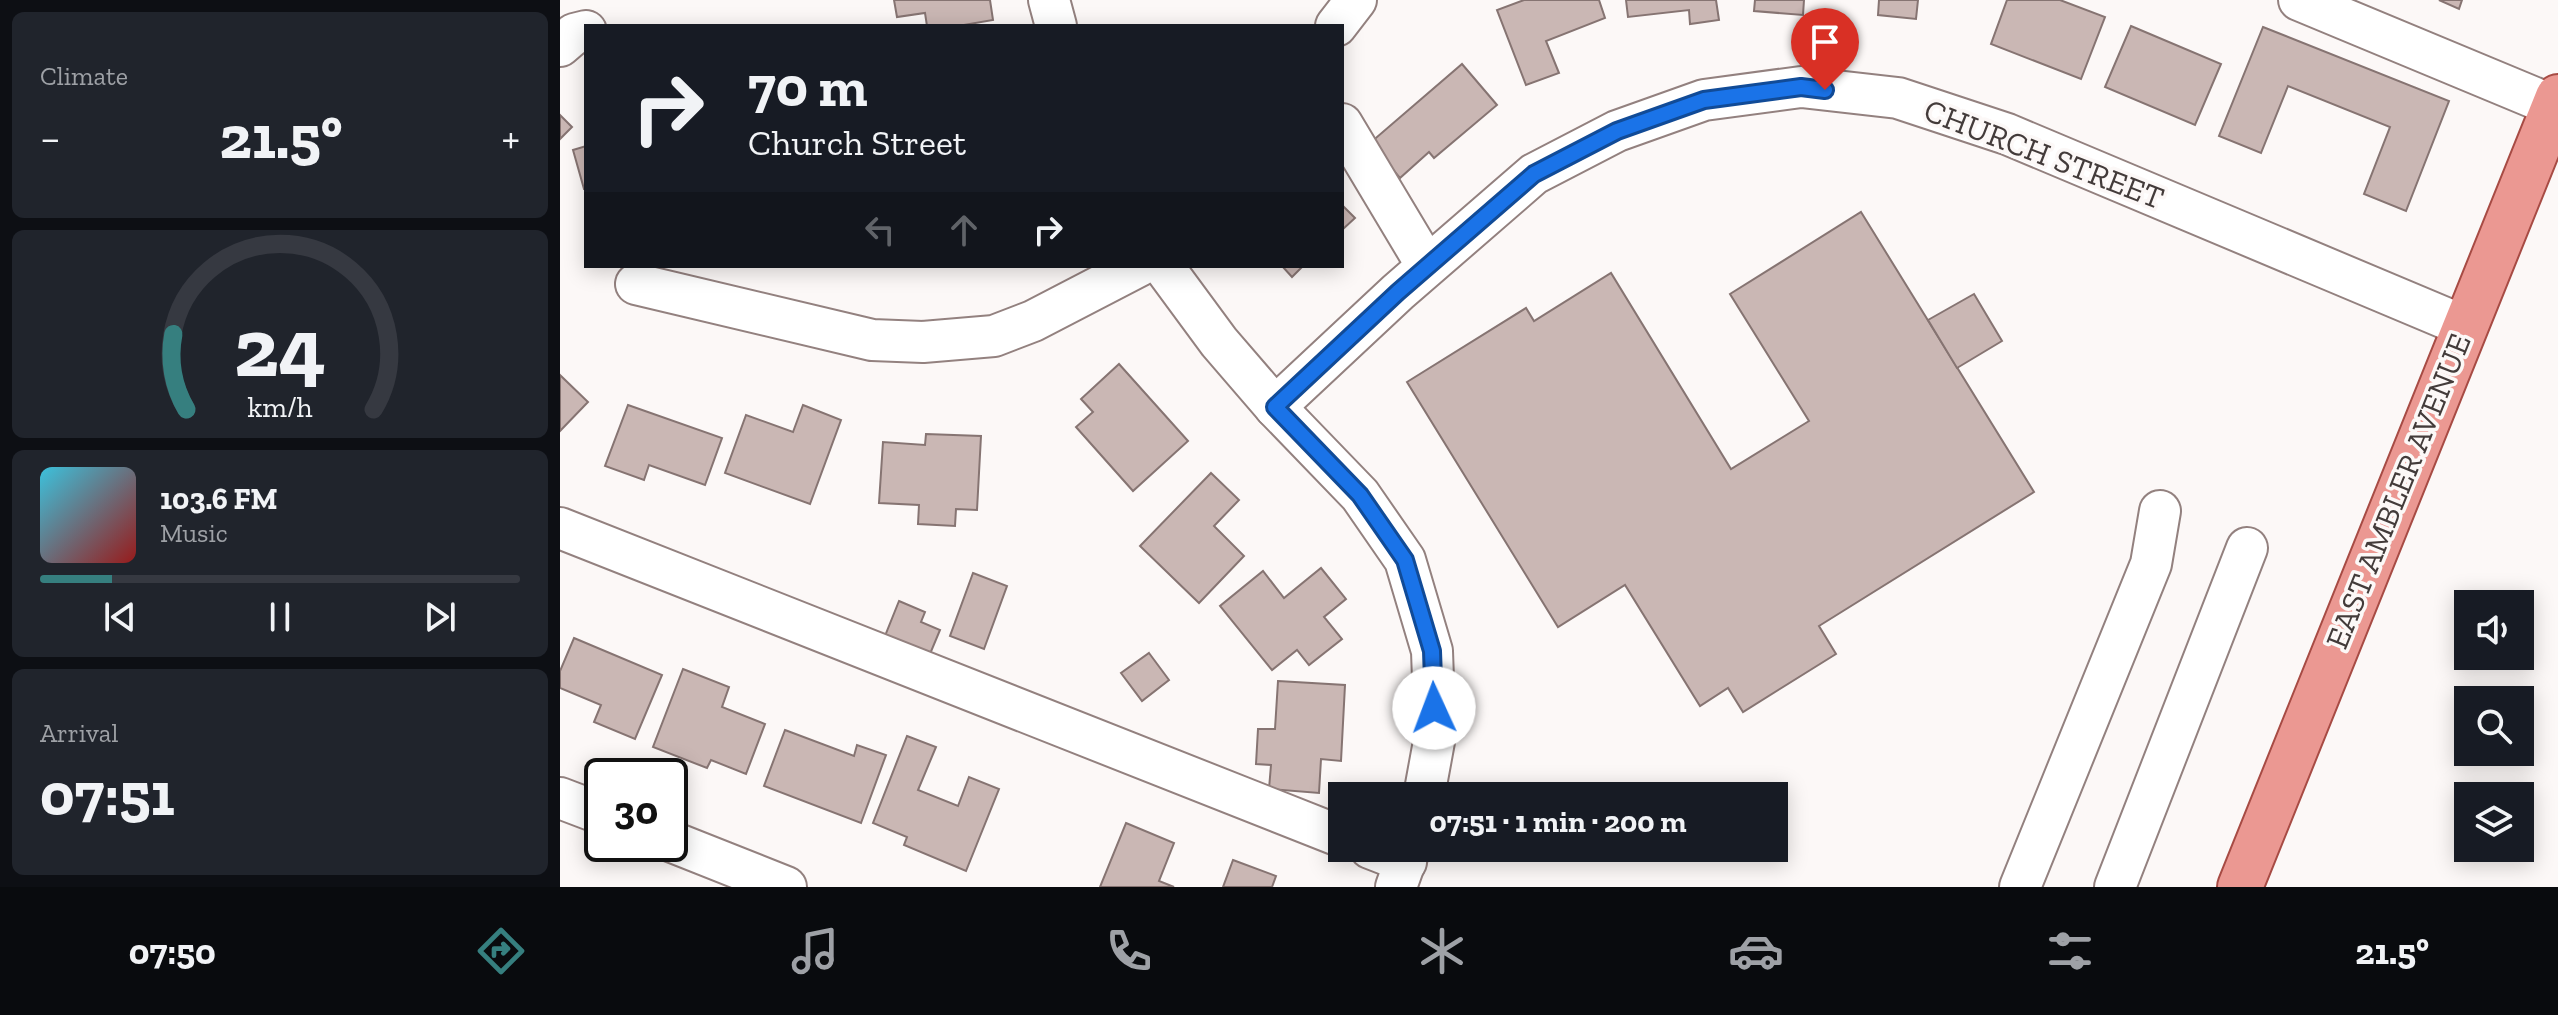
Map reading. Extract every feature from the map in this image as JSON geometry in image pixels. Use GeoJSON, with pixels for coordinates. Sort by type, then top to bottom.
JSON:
{"type":"FeatureCollection","features":[{"type":"Feature","properties":{"kind":"main road","name":"EAST AMBLER AVENUE"},"geometry":{"type":"LineString","coordinates":[[2240,887],[2464,326],[2547,155],[2556,101]]}},
{"type":"Feature","properties":{"kind":"street"},"geometry":{"type":"LineString","coordinates":[[1049,0],[1055,24]]}},
{"type":"Feature","properties":{"kind":"street"},"geometry":{"type":"LineString","coordinates":[[1338,24],[1356,0]]}},
{"type":"Feature","properties":{"kind":"street"},"geometry":{"type":"LineString","coordinates":[[2299,0],[2556,101]]}},
{"type":"Feature","properties":{"kind":"street"},"geometry":{"type":"LineString","coordinates":[[560,46],[574,34],[584,32]]}},
{"type":"Feature","properties":{"kind":"street","name":"CHURCH STREET"},"geometry":{"type":"LineString","coordinates":[[1275,407],[1427,266],[1534,174],[1617,131],[1704,100],[1801,87],[1898,98],[2007,134],[2464,326]]}},
{"type":"Feature","properties":{"kind":"street"},"geometry":{"type":"LineString","coordinates":[[1344,127],[1427,266]]}},
{"type":"Feature","properties":{"kind":"street"},"geometry":{"type":"LineString","coordinates":[[636,284],[872,340],[923,342],[994,336],[1033,321],[1135,268]]}},
{"type":"Feature","properties":{"kind":"street"},"geometry":{"type":"LineString","coordinates":[[1164,268],[1219,342],[1275,407],[1360,495],[1405,560],[1432,651],[1435,736],[1427,782]]}},
{"type":"Feature","properties":{"kind":"street"},"geometry":{"type":"LineString","coordinates":[[2020,887],[2151,564],[2160,511]]}},
{"type":"Feature","properties":{"kind":"street"},"geometry":{"type":"LineString","coordinates":[[560,528],[1328,831]]}},
{"type":"Feature","properties":{"kind":"street"},"geometry":{"type":"LineString","coordinates":[[2115,887],[2247,548]]}},
{"type":"Feature","properties":{"kind":"street"},"geometry":{"type":"LineString","coordinates":[[560,798],[584,807]]}},
{"type":"Feature","properties":{"kind":"street"},"geometry":{"type":"LineString","coordinates":[[688,848],[786,887]]}},
{"type":"Feature","properties":{"kind":"building"},"geometry":{"type":"Polygon","coordinates":[[[894,0],[990,0],[993,20],[970,24],[927,24],[925,13],[897,17],[894,0]]]}},
{"type":"Feature","properties":{"kind":"building"},"geometry":{"type":"Polygon","coordinates":[[[1524,0],[1599,0],[1605,18],[1546,41],[1559,73],[1526,85],[1497,10],[1524,0]]]}},
{"type":"Feature","properties":{"kind":"building"},"geometry":{"type":"Polygon","coordinates":[[[1626,0],[1716,0],[1719,20],[1690,24],[1689,10],[1628,17],[1626,0]]]}},
{"type":"Feature","properties":{"kind":"building"},"geometry":{"type":"Polygon","coordinates":[[[1755,0],[1804,0],[1803,15],[1754,11],[1755,0]]]}},
{"type":"Feature","properties":{"kind":"building"},"geometry":{"type":"Polygon","coordinates":[[[1879,0],[1918,0],[1916,19],[1878,15],[1879,0]]]}},
{"type":"Feature","properties":{"kind":"building"},"geometry":{"type":"Polygon","coordinates":[[[2007,0],[2060,0],[2105,17],[2081,79],[1991,44],[2007,0]]]}},
{"type":"Feature","properties":{"kind":"building"},"geometry":{"type":"Polygon","coordinates":[[[2439,0],[2462,0],[2459,9],[2439,0]]]}},
{"type":"Feature","properties":{"kind":"building"},"geometry":{"type":"Polygon","coordinates":[[[2131,26],[2221,64],[2195,125],[2105,87],[2131,26]]]}},
{"type":"Feature","properties":{"kind":"building"},"geometry":{"type":"Polygon","coordinates":[[[2263,27],[2449,101],[2406,211],[2364,194],[2390,127],[2288,86],[2261,153],[2219,136],[2263,27]]]}},
{"type":"Feature","properties":{"kind":"building"},"geometry":{"type":"Polygon","coordinates":[[[1462,64],[1497,105],[1434,158],[1429,152],[1400,178],[1370,143],[1462,64]]]}},
{"type":"Feature","properties":{"kind":"building"},"geometry":{"type":"Polygon","coordinates":[[[560,115],[572,127],[560,139],[560,115]]]}},
{"type":"Feature","properties":{"kind":"building"},"geometry":{"type":"Polygon","coordinates":[[[584,147],[584,189],[573,150],[584,147]]]}},
{"type":"Feature","properties":{"kind":"building"},"geometry":{"type":"Polygon","coordinates":[[[1344,207],[1355,218],[1344,228],[1344,207]]]}},
{"type":"Feature","properties":{"kind":"building"},"geometry":{"type":"Polygon","coordinates":[[[1861,212],[2034,492],[1819,626],[1836,654],[1743,712],[1728,688],[1700,706],[1625,585],[1558,627],[1407,382],[1526,308],[1534,321],[1611,273],[1731,469],[1809,421],[1730,294],[1861,212]]]}},
{"type":"Feature","properties":{"kind":"building"},"geometry":{"type":"Polygon","coordinates":[[[1284,268],[1301,268],[1292,277],[1284,268]]]}},
{"type":"Feature","properties":{"kind":"building"},"geometry":{"type":"Polygon","coordinates":[[[1974,294],[2002,341],[1957,368],[1928,320],[1974,294]]]}},
{"type":"Feature","properties":{"kind":"building"},"geometry":{"type":"Polygon","coordinates":[[[1119,364],[1188,441],[1133,491],[1076,427],[1093,412],[1081,399],[1119,364]]]}},
{"type":"Feature","properties":{"kind":"building"},"geometry":{"type":"Polygon","coordinates":[[[560,375],[588,402],[560,431],[560,375]]]}},
{"type":"Feature","properties":{"kind":"building"},"geometry":{"type":"Polygon","coordinates":[[[628,405],[722,438],[705,485],[649,465],[644,480],[605,466],[628,405]]]}},
{"type":"Feature","properties":{"kind":"building"},"geometry":{"type":"Polygon","coordinates":[[[803,405],[841,420],[810,504],[725,473],[746,415],[793,432],[803,405]]]}},
{"type":"Feature","properties":{"kind":"building"},"geometry":{"type":"Polygon","coordinates":[[[926,434],[981,436],[977,510],[956,509],[955,526],[918,524],[919,505],[879,503],[883,442],[925,445],[926,434]]]}},
{"type":"Feature","properties":{"kind":"building"},"geometry":{"type":"Polygon","coordinates":[[[1211,473],[1239,500],[1214,526],[1244,556],[1199,603],[1140,546],[1211,473]]]}},
{"type":"Feature","properties":{"kind":"building"},"geometry":{"type":"Polygon","coordinates":[[[1321,568],[1346,599],[1324,617],[1342,639],[1309,665],[1297,650],[1272,670],[1220,606],[1263,571],[1284,598],[1321,568]]]}},
{"type":"Feature","properties":{"kind":"building"},"geometry":{"type":"Polygon","coordinates":[[[973,573],[1007,586],[984,649],[950,636],[973,573]]]}},
{"type":"Feature","properties":{"kind":"building"},"geometry":{"type":"Polygon","coordinates":[[[899,601],[925,612],[921,622],[940,630],[930,654],[885,636],[899,601]]]}},
{"type":"Feature","properties":{"kind":"building"},"geometry":{"type":"Polygon","coordinates":[[[574,638],[662,675],[635,739],[594,722],[601,705],[560,688],[560,671],[574,638]]]}},
{"type":"Feature","properties":{"kind":"building"},"geometry":{"type":"Polygon","coordinates":[[[1149,653],[1169,680],[1142,701],[1121,673],[1149,653]]]}},
{"type":"Feature","properties":{"kind":"building"},"geometry":{"type":"Polygon","coordinates":[[[683,669],[729,687],[722,707],[765,724],[746,774],[711,760],[707,768],[688,758],[653,747],[683,669]]]}},
{"type":"Feature","properties":{"kind":"building"},"geometry":{"type":"Polygon","coordinates":[[[1278,681],[1345,685],[1341,761],[1321,759],[1319,793],[1269,789],[1271,765],[1256,764],[1258,729],[1275,729],[1278,681]]]}},
{"type":"Feature","properties":{"kind":"building"},"geometry":{"type":"Polygon","coordinates":[[[785,730],[854,756],[857,745],[886,755],[861,823],[764,786],[785,730]]]}},
{"type":"Feature","properties":{"kind":"building"},"geometry":{"type":"Polygon","coordinates":[[[907,736],[936,747],[918,790],[958,806],[969,777],[999,789],[966,871],[904,845],[907,837],[873,823],[907,736]]]}},
{"type":"Feature","properties":{"kind":"building"},"geometry":{"type":"Polygon","coordinates":[[[1126,823],[1174,843],[1159,881],[1174,887],[1100,887],[1126,823]]]}},
{"type":"Feature","properties":{"kind":"building"},"geometry":{"type":"Polygon","coordinates":[[[1233,860],[1276,876],[1272,887],[1223,887],[1233,860]]]}},
{"type":"Feature","properties":{"kind":"route"},"geometry":{"type":"LineString","coordinates":[[1434,708],[1432,651],[1405,560],[1360,495],[1275,407],[1398,292],[1534,174],[1617,131],[1704,100],[1801,87],[1825,90]]}}]}
